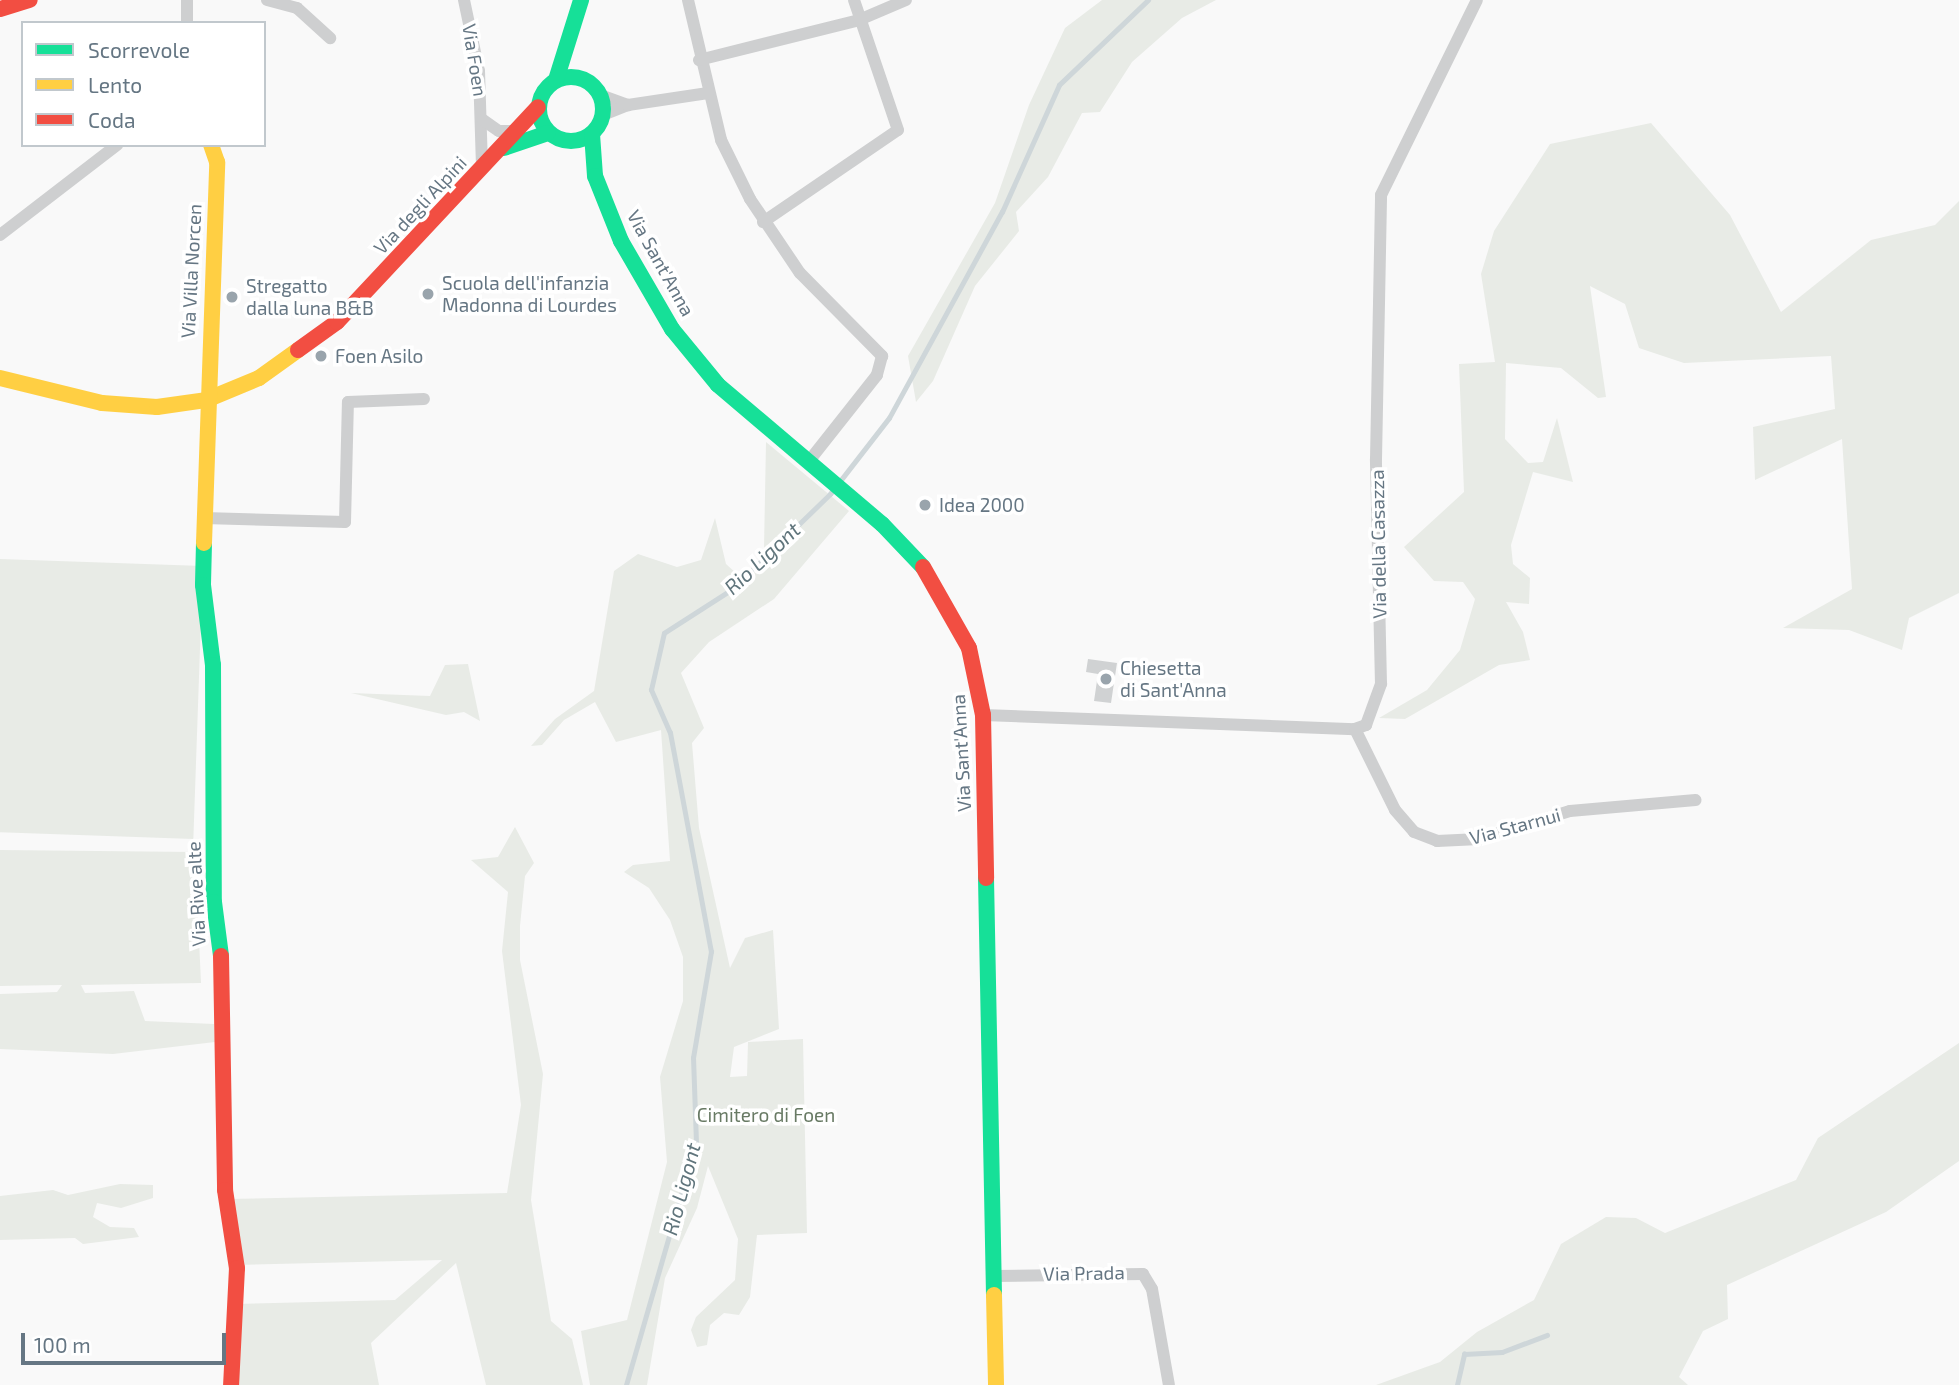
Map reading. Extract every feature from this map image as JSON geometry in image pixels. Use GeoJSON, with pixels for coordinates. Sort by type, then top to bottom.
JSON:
{"type":"FeatureCollection","features":[{"type":"Feature","properties":{"kind":"main road"},"geometry":{"type":"LineString","coordinates":[[0,9],[30,0]]}},
{"type":"Feature","properties":{"kind":"main road"},"geometry":{"type":"LineString","coordinates":[[572,41],[579,78],[600,95],[603,115],[592,134],[567,142],[548,133],[538,107],[556,80],[572,41],[581,0]]}},
{"type":"Feature","properties":{"kind":"main road"},"geometry":{"type":"LineString","coordinates":[[556,80],[579,78]]}},
{"type":"Feature","properties":{"kind":"main road","name":"Via degli Alpini"},"geometry":{"type":"LineString","coordinates":[[0,378],[113,404],[158,407],[206,400],[281,365],[337,323],[538,107]]}},
{"type":"Feature","properties":{"kind":"main road","name":"Via degli Alpini"},"geometry":{"type":"LineString","coordinates":[[493,156],[515,141],[548,133]]}},
{"type":"Feature","properties":{"kind":"main road","name":"Via Sant'Anna"},"geometry":{"type":"LineString","coordinates":[[592,134],[595,176]]}},
{"type":"Feature","properties":{"kind":"main road","name":"Via Sant'Anna"},"geometry":{"type":"LineString","coordinates":[[567,142],[595,176],[621,241],[672,329],[718,385],[851,496],[935,585],[969,648],[983,715],[996,1385]]}},
{"type":"Feature","properties":{"kind":"main road","name":"Via Villa Norcen"},"geometry":{"type":"LineString","coordinates":[[206,400],[217,162],[212,147]]}},
{"type":"Feature","properties":{"kind":"main road","name":"Via Rive alte"},"geometry":{"type":"LineString","coordinates":[[206,400],[203,585],[213,665],[214,902],[225,993],[225,1191],[237,1268],[231,1385]]}},
{"type":"Feature","properties":{"kind":"street"},"geometry":{"type":"LineString","coordinates":[[187,0],[187,21]]}},
{"type":"Feature","properties":{"kind":"street"},"geometry":{"type":"LineString","coordinates":[[267,0],[297,8],[330,38]]}},
{"type":"Feature","properties":{"kind":"street","name":"Via Foen"},"geometry":{"type":"LineString","coordinates":[[464,0],[483,120],[482,169]]}},
{"type":"Feature","properties":{"kind":"street"},"geometry":{"type":"LineString","coordinates":[[688,0],[699,60],[721,140],[763,222],[819,295],[882,356],[881,370],[809,461]]}},
{"type":"Feature","properties":{"kind":"street"},"geometry":{"type":"LineString","coordinates":[[763,222],[898,130],[853,0]]}},
{"type":"Feature","properties":{"kind":"street"},"geometry":{"type":"LineString","coordinates":[[699,60],[859,20],[906,0]]}},
{"type":"Feature","properties":{"kind":"street","name":"Via della Casazza"},"geometry":{"type":"LineString","coordinates":[[1355,729],[1366,725],[1381,684],[1376,459],[1381,195],[1477,0]]}},
{"type":"Feature","properties":{"kind":"street"},"geometry":{"type":"LineString","coordinates":[[603,115],[628,105],[708,93]]}},
{"type":"Feature","properties":{"kind":"street"},"geometry":{"type":"LineString","coordinates":[[600,95],[628,105]]}},
{"type":"Feature","properties":{"kind":"street","name":"Via Foen"},"geometry":{"type":"LineString","coordinates":[[483,120],[499,131],[516,131]]}},
{"type":"Feature","properties":{"kind":"street"},"geometry":{"type":"LineString","coordinates":[[0,235],[114,147]]}},
{"type":"Feature","properties":{"kind":"street"},"geometry":{"type":"LineString","coordinates":[[204,518],[345,522],[348,402],[424,399]]}},
{"type":"Feature","properties":{"kind":"street"},"geometry":{"type":"LineString","coordinates":[[983,715],[1355,729]]}},
{"type":"Feature","properties":{"kind":"street","name":"Via Starnui"},"geometry":{"type":"LineString","coordinates":[[1355,729],[1395,810],[1413,832],[1437,841],[1479,839],[1570,811],[1696,800]]}},
{"type":"Feature","properties":{"kind":"street","name":"Via Prada"},"geometry":{"type":"LineString","coordinates":[[994,1276],[1121,1270],[1143,1274],[1153,1289],[1169,1385]]}},
{"type":"Feature","properties":{"kind":"green space"},"geometry":{"type":"Polygon","coordinates":[[[1102,0],[1216,0],[1182,18],[1132,62],[1100,112],[1082,113],[1048,177],[1016,212],[1019,231],[975,286],[933,381],[916,402],[908,356],[995,203],[1029,105],[1065,28],[1102,0]]]}},
{"type":"Feature","properties":{"kind":"green space"},"geometry":{"type":"Polygon","coordinates":[[[1651,123],[1730,215],[1781,312],[1871,240],[1935,225],[1959,201],[1959,593],[1909,618],[1902,650],[1849,630],[1783,628],[1852,589],[1842,439],[1755,480],[1753,427],[1835,409],[1831,356],[1684,363],[1639,348],[1625,304],[1590,286],[1606,397],[1598,398],[1561,368],[1506,363],[1505,439],[1528,463],[1543,462],[1557,418],[1573,482],[1533,472],[1511,545],[1513,564],[1530,578],[1529,604],[1506,602],[1523,632],[1530,660],[1499,665],[1405,719],[1379,718],[1427,690],[1460,650],[1475,599],[1463,582],[1434,581],[1404,547],[1464,492],[1459,364],[1495,362],[1481,274],[1494,231],[1550,144],[1651,123]]]}},
{"type":"Feature","properties":{"kind":"green space","name":"Cimitero di Foen"},"geometry":{"type":"Polygon","coordinates":[[[766,442],[849,511],[774,599],[709,642],[681,673],[704,728],[692,743],[699,828],[730,968],[745,938],[773,930],[779,1029],[734,1047],[730,1077],[747,1076],[748,1042],[803,1039],[807,1233],[757,1235],[750,1297],[739,1315],[724,1313],[710,1325],[707,1345],[697,1347],[691,1330],[696,1317],[735,1280],[738,1239],[708,1166],[697,1208],[665,1278],[647,1385],[590,1385],[581,1331],[627,1320],[667,1162],[660,1077],[683,1001],[683,957],[670,920],[649,888],[624,872],[633,865],[670,861],[661,730],[616,742],[595,702],[564,720],[542,745],[531,746],[555,719],[594,691],[614,571],[638,554],[677,567],[701,560],[715,518],[726,564],[749,585],[764,548],[766,442]]]}},
{"type":"Feature","properties":{"kind":"green space"},"geometry":{"type":"Polygon","coordinates":[[[0,559],[203,566],[193,839],[0,832],[0,559]]]}},
{"type":"Feature","properties":{"kind":"green space"},"geometry":{"type":"Polygon","coordinates":[[[468,664],[480,721],[464,712],[446,715],[351,693],[430,696],[445,665],[468,664]]]}},
{"type":"Feature","properties":{"kind":"green space"},"geometry":{"type":"Polygon","coordinates":[[[515,827],[534,863],[525,876],[520,926],[520,960],[543,1074],[531,1200],[551,1321],[572,1339],[583,1385],[486,1385],[456,1263],[371,1343],[379,1385],[231,1385],[235,1304],[395,1300],[442,1260],[236,1265],[227,1199],[507,1193],[521,1105],[502,951],[508,892],[471,860],[498,857],[515,827]]]}},
{"type":"Feature","properties":{"kind":"green space"},"geometry":{"type":"Polygon","coordinates":[[[0,850],[195,852],[201,983],[81,985],[85,993],[134,991],[145,1021],[214,1024],[215,1042],[113,1054],[0,1049],[0,994],[57,992],[62,985],[0,986],[0,850]]]}},
{"type":"Feature","properties":{"kind":"green space"},"geometry":{"type":"Polygon","coordinates":[[[1959,1043],[1959,1161],[1886,1212],[1727,1285],[1728,1319],[1703,1331],[1679,1377],[1688,1385],[1376,1385],[1440,1362],[1477,1332],[1534,1300],[1561,1244],[1606,1217],[1636,1218],[1665,1233],[1796,1180],[1818,1138],[1959,1043]]]}},
{"type":"Feature","properties":{"kind":"green space"},"geometry":{"type":"Polygon","coordinates":[[[120,1184],[153,1185],[153,1198],[121,1208],[97,1203],[93,1217],[110,1227],[134,1228],[139,1237],[83,1244],[75,1238],[0,1240],[0,1196],[53,1190],[68,1195],[120,1184]]]}},
{"type":"Feature","properties":{"kind":"building","name":"Chiesetta di Sant'Anna"},"geometry":{"type":"Polygon","coordinates":[[[1088,659],[1117,663],[1111,703],[1094,701],[1098,674],[1086,672],[1088,659]]]}},
{"type":"Feature","properties":{"kind":"waterway","name":"Rio Ligont"},"geometry":{"type":"LineString","coordinates":[[626,1385],[696,1143],[693,1058],[711,952],[670,733],[651,690],[664,633],[731,590],[830,494],[889,418],[1002,212],[1059,85],[1148,0]]}},
{"type":"Feature","properties":{"kind":"waterway"},"geometry":{"type":"LineString","coordinates":[[1457,1385],[1464,1354],[1502,1352],[1547,1335]]}},
{"type":"Feature","properties":{"kind":"traffic: fast"},"geometry":{"type":"LineString","coordinates":[[556,80],[581,0]]}},
{"type":"Feature","properties":{"kind":"traffic: fast"},"geometry":{"type":"LineString","coordinates":[[565,77],[577,77],[594,86],[601,97],[603,109],[601,121],[594,132],[577,141],[565,141],[553,136],[544,127],[539,115],[539,103],[544,91],[553,82],[565,77]]}},
{"type":"Feature","properties":{"kind":"traffic: fast"},"geometry":{"type":"LineString","coordinates":[[504,148],[548,133]]}},
{"type":"Feature","properties":{"kind":"traffic: fast"},"geometry":{"type":"LineString","coordinates":[[592,134],[595,176],[621,241],[672,329],[718,385],[882,524],[923,567]]}},
{"type":"Feature","properties":{"kind":"traffic: fast"},"geometry":{"type":"LineString","coordinates":[[204,543],[203,585],[213,665],[214,902],[221,956]]}},
{"type":"Feature","properties":{"kind":"traffic: fast"},"geometry":{"type":"LineString","coordinates":[[986,878],[994,1295]]}},
{"type":"Feature","properties":{"kind":"traffic: slow"},"geometry":{"type":"LineString","coordinates":[[204,543],[217,162],[212,147]]}},
{"type":"Feature","properties":{"kind":"traffic: slow"},"geometry":{"type":"LineString","coordinates":[[0,378],[102,403],[157,407],[206,400],[259,378],[298,350]]}},
{"type":"Feature","properties":{"kind":"traffic: slow"},"geometry":{"type":"LineString","coordinates":[[994,1295],[996,1385]]}},
{"type":"Feature","properties":{"kind":"traffic: jam"},"geometry":{"type":"LineString","coordinates":[[0,9],[30,0]]}},
{"type":"Feature","properties":{"kind":"traffic: jam"},"geometry":{"type":"LineString","coordinates":[[298,350],[337,322],[538,107]]}},
{"type":"Feature","properties":{"kind":"traffic: jam"},"geometry":{"type":"LineString","coordinates":[[923,567],[969,648],[983,715],[986,878]]}},
{"type":"Feature","properties":{"kind":"traffic: jam"},"geometry":{"type":"LineString","coordinates":[[221,956],[225,1190],[237,1268],[231,1385]]}},
{"type":"Feature","properties":{"kind":"place","name":"Scuola dell'infanzia Madonna di Lourdes"},"geometry":{"type":"Point","coordinates":[428,294]}},
{"type":"Feature","properties":{"kind":"place","name":"Stregatto dalla luna B&B"},"geometry":{"type":"Point","coordinates":[232,297]}},
{"type":"Feature","properties":{"kind":"place","name":"Foen Asilo"},"geometry":{"type":"Point","coordinates":[321,356]}},
{"type":"Feature","properties":{"kind":"place","name":"Idea 2000"},"geometry":{"type":"Point","coordinates":[925,505]}},
{"type":"Feature","properties":{"kind":"place","name":"Chiesetta di Sant'Anna"},"geometry":{"type":"Point","coordinates":[1106,679]}}]}
